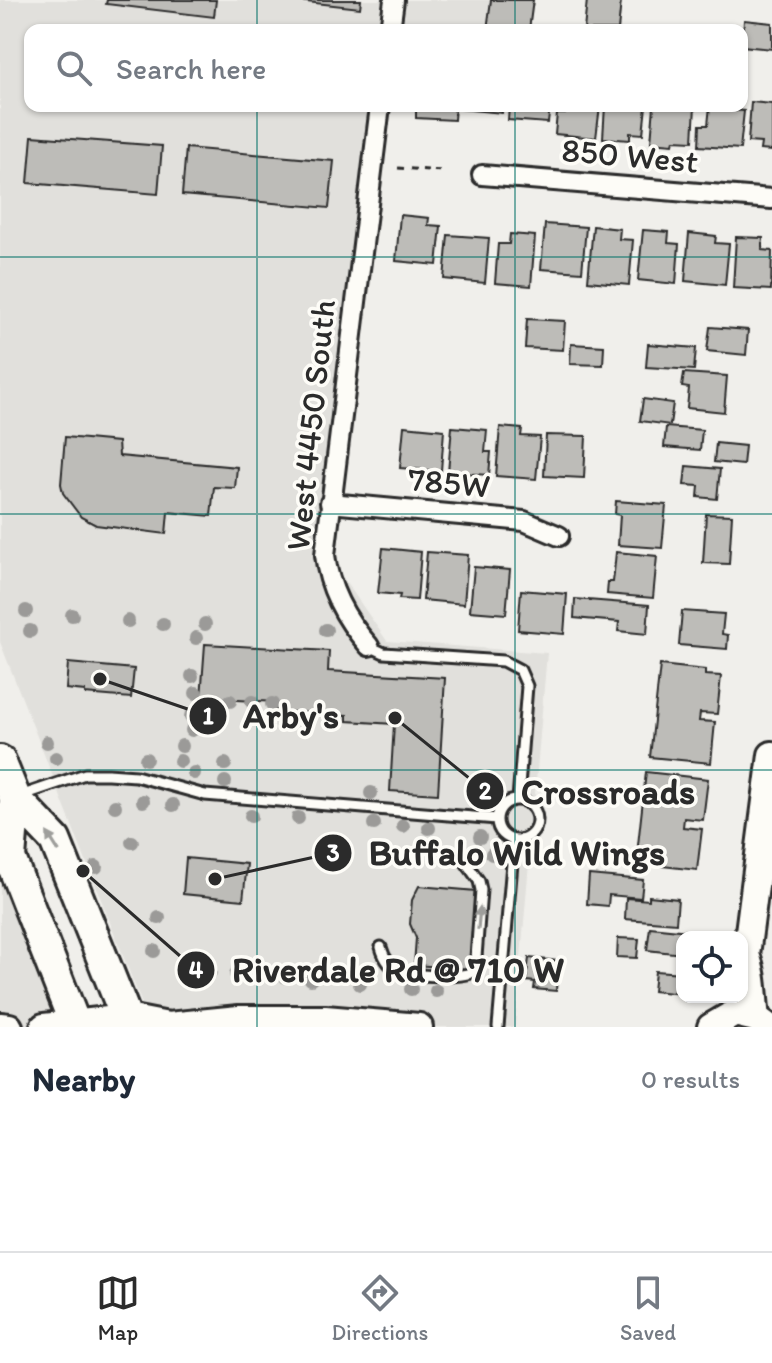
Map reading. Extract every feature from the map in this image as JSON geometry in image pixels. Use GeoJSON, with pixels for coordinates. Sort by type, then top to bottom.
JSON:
{"type":"FeatureCollection","features":[{"type":"Feature","properties":{"kind":"main road"},"geometry":{"type":"LineString","coordinates":[[0,761],[15,798],[55,840],[129,1022]]}},
{"type":"Feature","properties":{"kind":"main road"},"geometry":{"type":"LineString","coordinates":[[15,798],[10,858],[13,880],[76,1025]]}},
{"type":"Feature","properties":{"kind":"street"},"geometry":{"type":"LineString","coordinates":[[391,24],[394,0]]}},
{"type":"Feature","properties":{"kind":"street","name":"West 4450 South"},"geometry":{"type":"LineString","coordinates":[[369,646],[351,623],[328,576],[325,555],[379,112]]}},
{"type":"Feature","properties":{"kind":"street","name":"850 West"},"geometry":{"type":"LineString","coordinates":[[482,175],[772,199]]}},
{"type":"Feature","properties":{"kind":"street","name":"785W"},"geometry":{"type":"LineString","coordinates":[[330,503],[524,521],[559,536]]}},
{"type":"Feature","properties":{"kind":"street"},"geometry":{"type":"LineString","coordinates":[[748,931],[772,755]]}},
{"type":"Feature","properties":{"kind":"street"},"geometry":{"type":"LineString","coordinates":[[748,965],[752,971],[752,996],[762,1023]]}},
{"type":"Feature","properties":{"kind":"street"},"geometry":{"type":"LineString","coordinates":[[720,1014],[735,1013],[762,1023]]}},
{"type":"Feature","properties":{"kind":"street"},"geometry":{"type":"LineString","coordinates":[[44,1027],[129,1022],[168,1026],[355,1022],[419,1027]]}},
{"type":"Feature","properties":{"kind":"street"},"geometry":{"type":"LineString","coordinates":[[0,1026],[9,1027]]}},
{"type":"Feature","properties":{"kind":"lane","name":"West 4450 South"},"geometry":{"type":"LineString","coordinates":[[369,646],[384,653],[503,661],[520,670],[527,686],[518,799]]}},
{"type":"Feature","properties":{"kind":"lane"},"geometry":{"type":"LineString","coordinates":[[15,798],[85,774],[108,774],[136,776],[205,795],[497,819]]}},
{"type":"Feature","properties":{"kind":"lane"},"geometry":{"type":"LineString","coordinates":[[518,799],[532,805],[536,811],[537,825],[530,836],[514,840],[500,831],[497,819],[507,802],[518,799]]}},
{"type":"Feature","properties":{"kind":"lane"},"geometry":{"type":"LineString","coordinates":[[498,1027],[514,840]]}},
{"type":"Feature","properties":{"kind":"lane"},"geometry":{"type":"LineString","coordinates":[[381,947],[388,962],[401,972],[462,976],[475,971],[481,890],[479,881],[464,860]]}},
{"type":"Feature","properties":{"kind":"path"},"geometry":{"type":"LineString","coordinates":[[398,168],[443,171]]}},
{"type":"Feature","properties":{"kind":"shaded area"},"geometry":{"type":"Polygon","coordinates":[[[0,0],[534,0],[531,24],[24,24],[24,112],[385,112],[332,562],[387,641],[547,653],[515,1027],[151,1027],[0,642],[0,0]]]}},
{"type":"Feature","properties":{"kind":"shaded area"},"geometry":{"type":"Polygon","coordinates":[[[0,822],[83,1027],[0,1027],[0,822]]]}},
{"type":"Feature","properties":{"kind":"building"},"geometry":{"type":"Polygon","coordinates":[[[107,0],[216,0],[214,17],[106,4],[107,0]]]}},
{"type":"Feature","properties":{"kind":"building"},"geometry":{"type":"Polygon","coordinates":[[[288,0],[361,0],[360,8],[288,0]]]}},
{"type":"Feature","properties":{"kind":"building"},"geometry":{"type":"Polygon","coordinates":[[[491,0],[533,0],[530,24],[488,24],[491,0]]]}},
{"type":"Feature","properties":{"kind":"building"},"geometry":{"type":"Polygon","coordinates":[[[587,0],[621,1],[619,24],[585,24],[587,0]]]}},
{"type":"Feature","properties":{"kind":"building"},"geometry":{"type":"Polygon","coordinates":[[[744,20],[772,23],[772,49],[748,47],[748,24],[744,24],[744,20]]]}},
{"type":"Feature","properties":{"kind":"building"},"geometry":{"type":"Polygon","coordinates":[[[751,102],[772,104],[772,151],[760,150],[761,143],[748,142],[751,102]]]}},
{"type":"Feature","properties":{"kind":"building"},"geometry":{"type":"Polygon","coordinates":[[[416,112],[455,112],[454,120],[416,118],[416,112]]]}},
{"type":"Feature","properties":{"kind":"building"},"geometry":{"type":"Polygon","coordinates":[[[509,112],[549,112],[548,123],[508,120],[509,112]]]}},
{"type":"Feature","properties":{"kind":"building"},"geometry":{"type":"Polygon","coordinates":[[[599,112],[596,138],[555,134],[557,114],[599,112]]]}},
{"type":"Feature","properties":{"kind":"building"},"geometry":{"type":"Polygon","coordinates":[[[605,112],[645,112],[643,134],[630,133],[630,140],[603,138],[605,112]]]}},
{"type":"Feature","properties":{"kind":"building"},"geometry":{"type":"Polygon","coordinates":[[[654,112],[695,112],[693,141],[674,140],[673,144],[651,142],[654,112]]]}},
{"type":"Feature","properties":{"kind":"building"},"geometry":{"type":"Polygon","coordinates":[[[709,112],[744,112],[740,149],[699,146],[700,125],[708,125],[709,112]]]}},
{"type":"Feature","properties":{"kind":"building"},"geometry":{"type":"Polygon","coordinates":[[[32,136],[162,146],[158,194],[28,183],[32,136]]]}},
{"type":"Feature","properties":{"kind":"building"},"geometry":{"type":"Polygon","coordinates":[[[186,148],[334,161],[329,208],[182,195],[186,148]]]}},
{"type":"Feature","properties":{"kind":"building"},"geometry":{"type":"Polygon","coordinates":[[[400,215],[429,218],[428,225],[441,226],[437,265],[396,261],[400,215]]]}},
{"type":"Feature","properties":{"kind":"building"},"geometry":{"type":"Polygon","coordinates":[[[545,224],[586,227],[582,272],[541,269],[545,224]]]}},
{"type":"Feature","properties":{"kind":"building"},"geometry":{"type":"Polygon","coordinates":[[[593,226],[620,229],[619,239],[633,240],[629,285],[588,281],[593,226]]]}},
{"type":"Feature","properties":{"kind":"building"},"geometry":{"type":"Polygon","coordinates":[[[643,230],[669,232],[668,243],[679,244],[676,284],[638,280],[643,230]]]}},
{"type":"Feature","properties":{"kind":"building"},"geometry":{"type":"Polygon","coordinates":[[[689,233],[716,236],[715,243],[729,244],[725,285],[685,281],[689,233]]]}},
{"type":"Feature","properties":{"kind":"building"},"geometry":{"type":"Polygon","coordinates":[[[510,234],[535,236],[531,286],[495,283],[498,244],[509,244],[510,234]]]}},
{"type":"Feature","properties":{"kind":"building"},"geometry":{"type":"Polygon","coordinates":[[[448,235],[489,238],[485,283],[444,279],[448,235]]]}},
{"type":"Feature","properties":{"kind":"building"},"geometry":{"type":"Polygon","coordinates":[[[736,237],[763,238],[762,250],[772,251],[771,290],[733,288],[736,237]]]}},
{"type":"Feature","properties":{"kind":"building"},"geometry":{"type":"Polygon","coordinates":[[[527,319],[565,321],[563,350],[525,348],[527,319]]]}},
{"type":"Feature","properties":{"kind":"building"},"geometry":{"type":"Polygon","coordinates":[[[710,327],[748,330],[746,355],[707,351],[710,327]]]}},
{"type":"Feature","properties":{"kind":"building"},"geometry":{"type":"Polygon","coordinates":[[[571,344],[604,346],[603,365],[570,364],[571,344]]]}},
{"type":"Feature","properties":{"kind":"building"},"geometry":{"type":"Polygon","coordinates":[[[648,344],[696,348],[694,370],[646,367],[648,344]]]}},
{"type":"Feature","properties":{"kind":"building"},"geometry":{"type":"Polygon","coordinates":[[[684,373],[727,376],[724,412],[687,408],[689,388],[682,387],[684,373]]]}},
{"type":"Feature","properties":{"kind":"building"},"geometry":{"type":"Polygon","coordinates":[[[643,399],[673,403],[670,425],[640,421],[643,399]]]}},
{"type":"Feature","properties":{"kind":"building"},"geometry":{"type":"Polygon","coordinates":[[[404,426],[444,430],[441,471],[400,468],[404,426]]]}},
{"type":"Feature","properties":{"kind":"building"},"geometry":{"type":"Polygon","coordinates":[[[452,427],[487,430],[485,452],[491,452],[489,475],[448,472],[452,427]]]}},
{"type":"Feature","properties":{"kind":"building"},"geometry":{"type":"Polygon","coordinates":[[[500,427],[522,429],[521,436],[540,437],[536,479],[496,476],[500,427]]]}},
{"type":"Feature","properties":{"kind":"building"},"geometry":{"type":"Polygon","coordinates":[[[666,427],[702,430],[700,450],[664,447],[666,427]]]}},
{"type":"Feature","properties":{"kind":"building"},"geometry":{"type":"Polygon","coordinates":[[[546,435],[586,436],[584,478],[544,476],[546,435]]]}},
{"type":"Feature","properties":{"kind":"building"},"geometry":{"type":"Polygon","coordinates":[[[65,437],[118,442],[119,456],[237,467],[235,488],[214,487],[211,516],[168,512],[166,534],[96,525],[81,517],[63,493],[65,437]]]}},
{"type":"Feature","properties":{"kind":"building"},"geometry":{"type":"Polygon","coordinates":[[[716,443],[745,446],[743,465],[714,462],[716,443]]]}},
{"type":"Feature","properties":{"kind":"building"},"geometry":{"type":"Polygon","coordinates":[[[686,466],[720,469],[717,499],[698,497],[699,486],[684,485],[686,466]]]}},
{"type":"Feature","properties":{"kind":"building"},"geometry":{"type":"Polygon","coordinates":[[[616,501],[666,505],[662,548],[618,545],[620,515],[615,514],[616,501]]]}},
{"type":"Feature","properties":{"kind":"building"},"geometry":{"type":"Polygon","coordinates":[[[706,514],[732,515],[729,564],[703,563],[706,514]]]}},
{"type":"Feature","properties":{"kind":"building"},"geometry":{"type":"Polygon","coordinates":[[[383,548],[421,552],[417,600],[378,593],[383,548]]]}},
{"type":"Feature","properties":{"kind":"building"},"geometry":{"type":"Polygon","coordinates":[[[427,552],[468,555],[464,604],[423,600],[427,552]]]}},
{"type":"Feature","properties":{"kind":"building"},"geometry":{"type":"Polygon","coordinates":[[[616,552],[657,556],[653,598],[607,594],[608,582],[613,582],[616,552]]]}},
{"type":"Feature","properties":{"kind":"building"},"geometry":{"type":"Polygon","coordinates":[[[474,567],[510,570],[506,614],[470,611],[474,567]]]}},
{"type":"Feature","properties":{"kind":"building"},"geometry":{"type":"Polygon","coordinates":[[[521,590],[567,594],[564,634],[518,630],[521,590]]]}},
{"type":"Feature","properties":{"kind":"building"},"geometry":{"type":"Polygon","coordinates":[[[575,599],[649,605],[647,634],[618,631],[619,622],[574,618],[575,599]]]}},
{"type":"Feature","properties":{"kind":"building"},"geometry":{"type":"Polygon","coordinates":[[[682,611],[724,614],[722,634],[728,635],[727,649],[679,645],[682,611]]]}},
{"type":"Feature","properties":{"kind":"building"},"geometry":{"type":"Polygon","coordinates":[[[205,644],[329,651],[328,671],[445,678],[438,794],[390,791],[394,724],[347,721],[347,715],[276,711],[276,702],[201,698],[205,644]]]}},
{"type":"Feature","properties":{"kind":"building"},"geometry":{"type":"Polygon","coordinates":[[[68,663],[134,669],[131,698],[66,689],[68,663]]]}},
{"type":"Feature","properties":{"kind":"building"},"geometry":{"type":"Polygon","coordinates":[[[660,665],[705,670],[705,675],[721,676],[717,714],[700,713],[699,721],[715,722],[711,763],[650,757],[660,665]]]}},
{"type":"Feature","properties":{"kind":"building"},"geometry":{"type":"Polygon","coordinates":[[[646,772],[708,779],[703,820],[684,818],[683,827],[702,829],[697,870],[636,863],[646,772]]]}},
{"type":"Feature","properties":{"kind":"building"},"geometry":{"type":"Polygon","coordinates":[[[186,858],[247,864],[243,900],[183,894],[186,858]]]}},
{"type":"Feature","properties":{"kind":"building"},"geometry":{"type":"Polygon","coordinates":[[[589,875],[643,880],[641,898],[609,895],[608,906],[587,904],[589,875]]]}},
{"type":"Feature","properties":{"kind":"building"},"geometry":{"type":"Polygon","coordinates":[[[419,886],[476,891],[470,969],[414,965],[416,938],[410,924],[412,900],[419,886]]]}},
{"type":"Feature","properties":{"kind":"building"},"geometry":{"type":"Polygon","coordinates":[[[649,896],[678,899],[676,923],[625,919],[626,898],[649,900],[649,896]]]}},
{"type":"Feature","properties":{"kind":"building"},"geometry":{"type":"Polygon","coordinates":[[[650,927],[688,931],[676,931],[676,953],[647,950],[650,927]]]}},
{"type":"Feature","properties":{"kind":"building"},"geometry":{"type":"Polygon","coordinates":[[[618,938],[639,939],[637,958],[617,957],[618,938]]]}},
{"type":"Feature","properties":{"kind":"building"},"geometry":{"type":"Polygon","coordinates":[[[529,958],[558,961],[556,991],[534,989],[535,982],[526,981],[529,958]]]}},
{"type":"Feature","properties":{"kind":"building"},"geometry":{"type":"Polygon","coordinates":[[[655,971],[676,973],[676,993],[653,991],[655,971]]]}},
{"type":"Feature","properties":{"kind":"place","name":"Arby's"},"geometry":{"type":"Point","coordinates":[100,679]}},
{"type":"Feature","properties":{"kind":"place","name":"Crossroads"},"geometry":{"type":"Point","coordinates":[395,718]}},
{"type":"Feature","properties":{"kind":"place","name":"Riverdale Rd @ 710 W"},"geometry":{"type":"Point","coordinates":[83,871]}},
{"type":"Feature","properties":{"kind":"place","name":"Buffalo Wild Wings"},"geometry":{"type":"Point","coordinates":[215,879]}}]}
